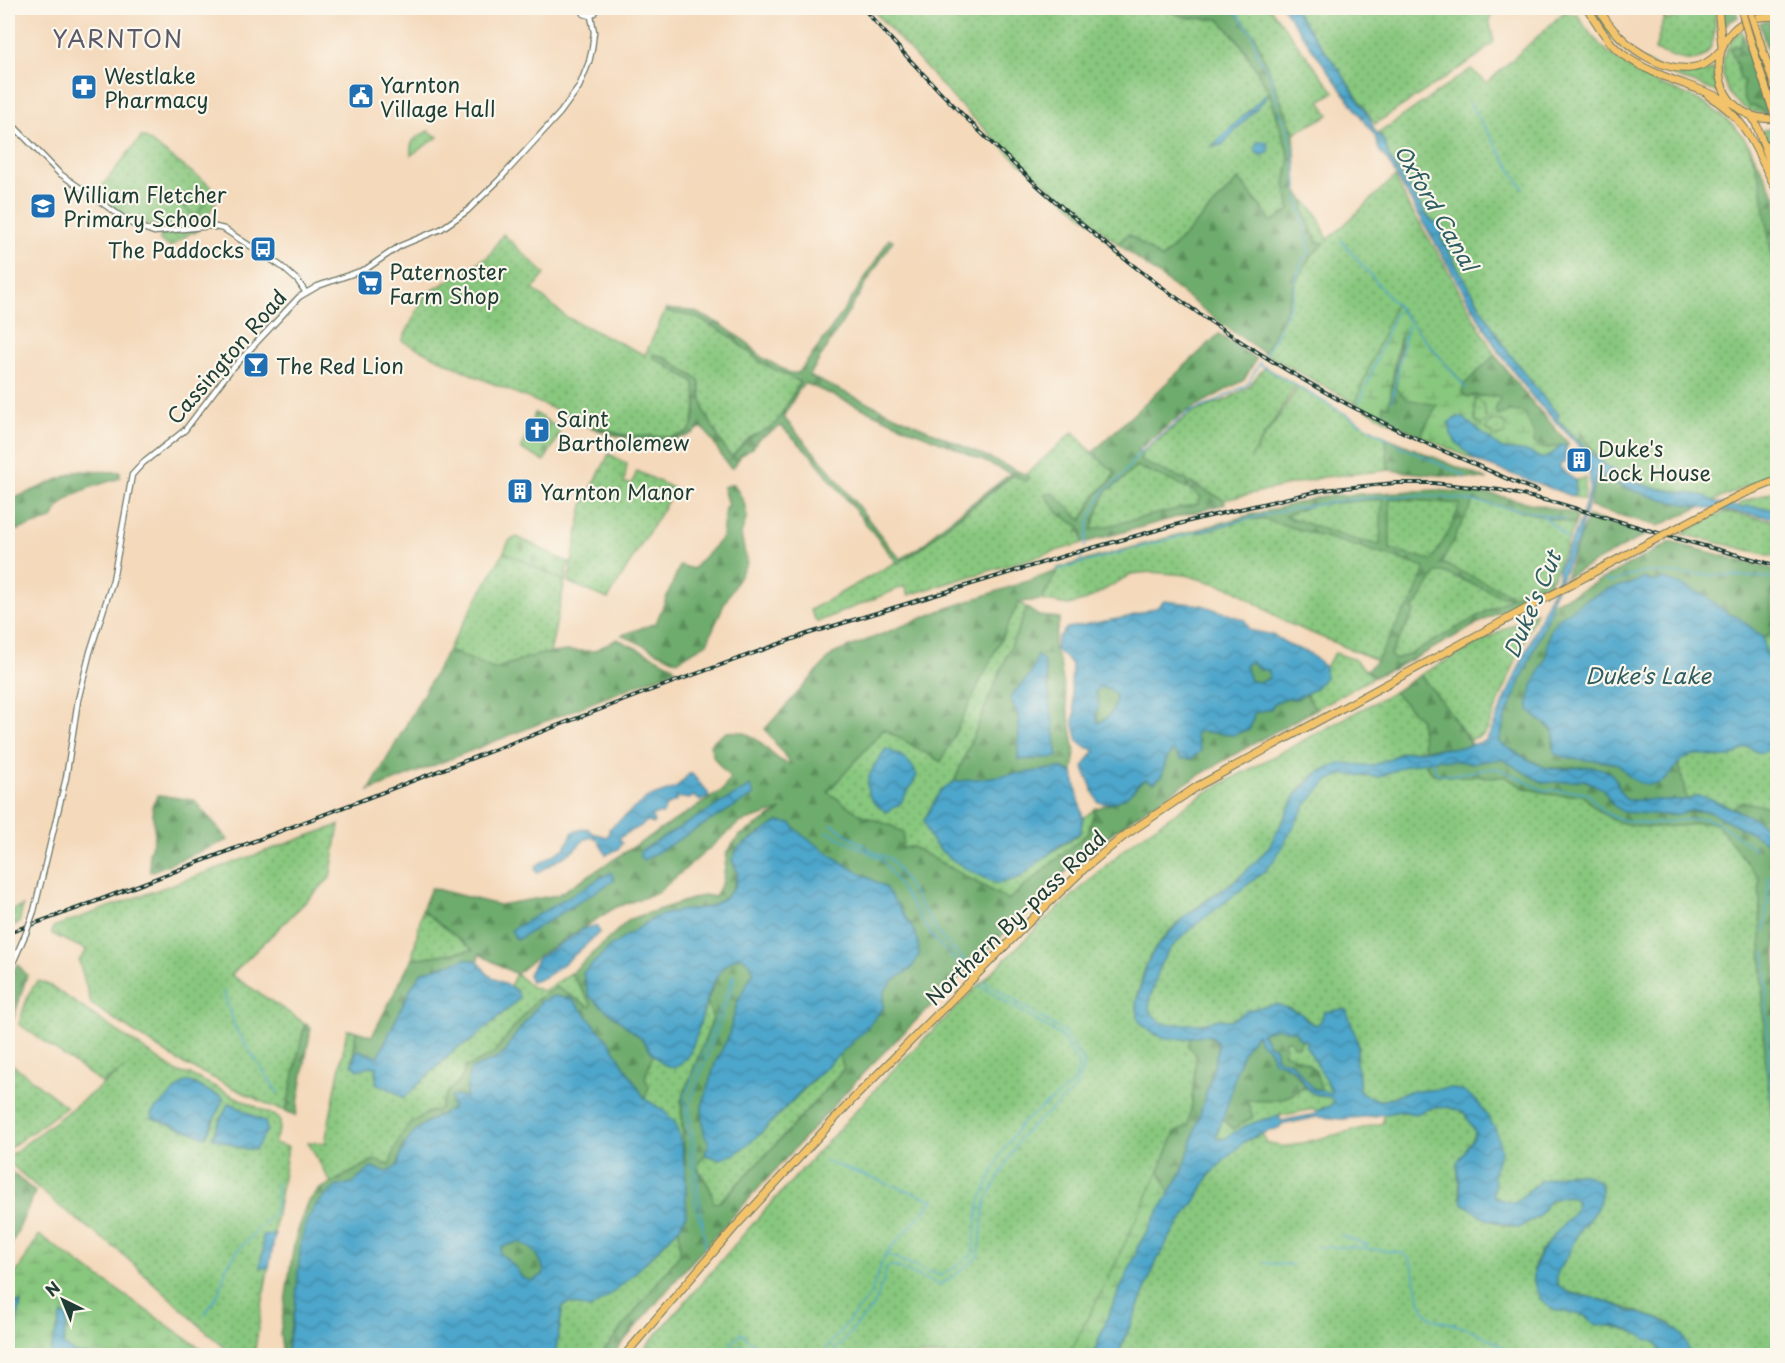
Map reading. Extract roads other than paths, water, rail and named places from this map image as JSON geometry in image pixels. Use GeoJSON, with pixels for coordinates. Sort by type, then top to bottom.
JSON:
{"type":"FeatureCollection","features":[{"type":"Feature","properties":{"kind":"highway"},"geometry":{"type":"LineString","coordinates":[[1587,8],[1607,39],[1625,56],[1658,73],[1706,90],[1750,114],[1762,118],[1778,118]]}},
{"type":"Feature","properties":{"kind":"highway"},"geometry":{"type":"LineString","coordinates":[[1599,8],[1609,26],[1630,47],[1659,62],[1693,68],[1704,66],[1712,61],[1733,31],[1747,21],[1760,17],[1778,16]]}},
{"type":"Feature","properties":{"kind":"highway"},"geometry":{"type":"LineString","coordinates":[[1718,8],[1721,49],[1718,75],[1726,94],[1735,105]]}},
{"type":"Feature","properties":{"kind":"highway"},"geometry":{"type":"LineString","coordinates":[[1744,8],[1756,30],[1778,97]]}},
{"type":"Feature","properties":{"kind":"highway"},"geometry":{"type":"LineString","coordinates":[[1744,8],[1749,36],[1778,123]]}},
{"type":"Feature","properties":{"kind":"highway"},"geometry":{"type":"LineString","coordinates":[[1686,83],[1715,99],[1736,116],[1748,132],[1778,192]]}},
{"type":"Feature","properties":{"kind":"highway"},"geometry":{"type":"LineString","coordinates":[[1750,114],[1755,121],[1778,183]]}},
{"type":"Feature","properties":{"kind":"highway","name":"Northern By-pass Road"},"geometry":{"type":"LineString","coordinates":[[624,1356],[735,1227],[854,1098],[1085,868],[1124,836],[1198,786],[1635,550],[1740,495],[1778,480]]}},
{"type":"Feature","properties":{"kind":"street"},"geometry":{"type":"LineString","coordinates":[[583,8],[584,14],[591,16]]}},
{"type":"Feature","properties":{"kind":"street","name":"Cassington Road"},"geometry":{"type":"LineString","coordinates":[[8,974],[34,911],[66,778],[78,700],[90,652],[113,580],[132,475],[143,463],[185,430],[229,372],[306,292],[358,273],[400,246],[441,229],[467,211],[499,180],[560,113],[579,87],[592,49],[594,32],[591,16],[595,13],[595,8]]}},
{"type":"Feature","properties":{"kind":"street"},"geometry":{"type":"LineString","coordinates":[[8,120],[59,173],[132,224],[154,232],[211,226],[224,229],[281,266],[298,281],[306,292]]}},
{"type":"Feature","properties":{"kind":"water"},"geometry":{"type":"Polygon","coordinates":[[[1283,8],[1293,8],[1340,71],[1369,117],[1375,131],[1385,142],[1388,155],[1426,214],[1435,223],[1440,222],[1445,233],[1440,237],[1503,345],[1550,406],[1559,414],[1556,418],[1576,439],[1607,466],[1645,485],[1705,496],[1728,505],[1777,510],[1777,518],[1687,504],[1642,494],[1601,476],[1596,478],[1580,536],[1551,601],[1551,609],[1505,719],[1499,743],[1547,768],[1592,767],[1607,771],[1614,777],[1627,800],[1687,800],[1698,796],[1709,798],[1753,818],[1777,834],[1777,848],[1710,812],[1692,810],[1681,814],[1664,815],[1623,812],[1613,805],[1603,789],[1585,780],[1543,783],[1502,759],[1471,763],[1439,759],[1405,766],[1379,777],[1343,774],[1328,781],[1306,805],[1275,859],[1265,871],[1189,930],[1171,948],[1161,963],[1150,998],[1149,1009],[1166,1024],[1204,1024],[1218,1019],[1231,1021],[1247,1010],[1276,1004],[1302,1014],[1308,1022],[1315,1025],[1320,1023],[1324,1012],[1346,1009],[1358,1043],[1356,1063],[1359,1090],[1362,1094],[1385,1100],[1407,1092],[1451,1088],[1465,1092],[1478,1102],[1495,1128],[1501,1150],[1493,1176],[1495,1181],[1493,1195],[1498,1199],[1515,1203],[1540,1181],[1565,1174],[1585,1174],[1599,1182],[1601,1195],[1598,1206],[1576,1236],[1559,1270],[1557,1283],[1570,1293],[1599,1299],[1669,1324],[1683,1336],[1689,1355],[1662,1355],[1655,1342],[1635,1332],[1618,1327],[1597,1325],[1583,1315],[1555,1311],[1546,1305],[1536,1289],[1535,1267],[1547,1245],[1570,1216],[1577,1201],[1570,1196],[1553,1199],[1538,1218],[1519,1228],[1487,1219],[1462,1203],[1457,1163],[1475,1132],[1465,1113],[1441,1107],[1416,1114],[1401,1111],[1342,1119],[1317,1117],[1281,1125],[1281,1127],[1245,1141],[1210,1174],[1199,1195],[1170,1237],[1158,1258],[1118,1355],[1093,1356],[1137,1248],[1183,1171],[1218,1047],[1212,1036],[1166,1038],[1151,1032],[1139,1021],[1136,1003],[1147,964],[1155,949],[1184,917],[1238,879],[1262,855],[1270,845],[1297,794],[1316,774],[1341,763],[1372,766],[1405,752],[1464,747],[1485,741],[1558,577],[1558,569],[1580,522],[1590,488],[1589,466],[1577,444],[1534,399],[1498,351],[1389,163],[1379,150],[1375,136],[1283,8]],[[1276,1028],[1261,1033],[1267,1044],[1275,1048],[1277,1059],[1292,1063],[1314,1089],[1332,1093],[1305,1045],[1307,1041],[1299,1038],[1295,1031],[1276,1028]],[[1257,1034],[1241,1057],[1226,1111],[1216,1134],[1217,1139],[1224,1139],[1244,1127],[1271,1118],[1279,1116],[1281,1121],[1316,1114],[1316,1111],[1335,1103],[1330,1097],[1311,1092],[1294,1070],[1274,1061],[1270,1050],[1259,1041],[1257,1034]]]}},
{"type":"Feature","properties":{"kind":"water"},"geometry":{"type":"Polygon","coordinates":[[[1268,92],[1266,98],[1222,145],[1211,147],[1268,92]]]}},
{"type":"Feature","properties":{"kind":"water"},"geometry":{"type":"Polygon","coordinates":[[[1262,141],[1267,143],[1269,148],[1267,153],[1262,155],[1257,153],[1255,148],[1257,143],[1262,141]]]}},
{"type":"Feature","properties":{"kind":"water"},"geometry":{"type":"Polygon","coordinates":[[[1462,417],[1502,449],[1529,452],[1542,459],[1551,455],[1561,445],[1565,445],[1564,463],[1561,463],[1560,467],[1575,480],[1576,491],[1572,496],[1476,461],[1451,434],[1449,422],[1462,417]]]}},
{"type":"Feature","properties":{"kind":"water","name":"Duke's Lake"},"geometry":{"type":"Polygon","coordinates":[[[1643,578],[1653,582],[1664,579],[1705,596],[1730,615],[1738,617],[1763,638],[1766,654],[1773,669],[1772,691],[1777,712],[1774,735],[1766,751],[1759,753],[1749,747],[1729,757],[1693,755],[1681,761],[1662,782],[1648,784],[1631,778],[1619,764],[1568,758],[1555,753],[1553,731],[1529,709],[1529,698],[1546,658],[1552,627],[1569,611],[1595,595],[1643,578]]]}},
{"type":"Feature","properties":{"kind":"water"},"geometry":{"type":"Polygon","coordinates":[[[1164,601],[1202,605],[1245,620],[1249,630],[1273,635],[1309,653],[1325,667],[1325,677],[1316,688],[1298,698],[1278,701],[1270,709],[1254,713],[1250,729],[1233,735],[1200,731],[1195,734],[1201,751],[1191,759],[1181,759],[1173,750],[1166,760],[1162,775],[1154,783],[1145,779],[1123,799],[1108,803],[1098,802],[1083,767],[1095,750],[1078,741],[1073,721],[1075,712],[1071,687],[1072,664],[1055,649],[1058,638],[1067,628],[1128,617],[1158,607],[1164,601]],[[1250,661],[1245,666],[1250,681],[1261,682],[1270,678],[1268,670],[1261,670],[1250,661]],[[1099,687],[1095,693],[1099,706],[1096,713],[1098,723],[1112,712],[1116,696],[1110,689],[1099,687]]]}},
{"type":"Feature","properties":{"kind":"water"},"geometry":{"type":"Polygon","coordinates":[[[1037,655],[1044,662],[1058,757],[1018,760],[1019,719],[1010,697],[1031,674],[1037,655]]]}},
{"type":"Feature","properties":{"kind":"water"},"geometry":{"type":"Polygon","coordinates":[[[886,749],[905,759],[917,776],[900,804],[887,812],[877,805],[868,791],[870,775],[886,749]]]}},
{"type":"Feature","properties":{"kind":"water"},"geometry":{"type":"Polygon","coordinates":[[[1060,768],[1073,773],[1083,818],[1080,833],[1064,842],[1019,878],[998,884],[951,859],[930,838],[924,820],[941,790],[954,782],[1060,768]]]}},
{"type":"Feature","properties":{"kind":"water"},"geometry":{"type":"Polygon","coordinates":[[[689,774],[692,774],[709,797],[700,801],[694,796],[689,799],[676,797],[676,801],[666,806],[663,814],[651,816],[653,824],[647,821],[622,836],[619,839],[622,843],[618,849],[606,855],[598,840],[593,837],[585,839],[573,851],[537,873],[535,869],[537,865],[565,848],[573,832],[587,828],[593,833],[606,837],[609,829],[647,798],[676,788],[689,774]]]}},
{"type":"Feature","properties":{"kind":"water"},"geometry":{"type":"Polygon","coordinates":[[[750,786],[754,795],[644,860],[640,857],[640,851],[750,786]]]}},
{"type":"Feature","properties":{"kind":"water"},"geometry":{"type":"Polygon","coordinates":[[[778,822],[790,823],[802,835],[846,865],[885,887],[911,925],[918,940],[919,956],[911,969],[893,981],[884,991],[883,1008],[866,1029],[758,1136],[735,1154],[720,1159],[705,1155],[709,1143],[704,1134],[702,1107],[716,1061],[728,1038],[738,1000],[754,971],[749,962],[740,956],[728,963],[720,973],[708,997],[690,1053],[675,1068],[663,1064],[642,1039],[589,996],[583,973],[610,947],[655,917],[709,907],[725,898],[735,886],[738,873],[732,860],[738,848],[778,822]]]}},
{"type":"Feature","properties":{"kind":"water"},"geometry":{"type":"Polygon","coordinates":[[[611,872],[615,880],[516,940],[511,930],[611,872]]]}},
{"type":"Feature","properties":{"kind":"water"},"geometry":{"type":"Polygon","coordinates":[[[596,926],[600,932],[577,953],[548,975],[531,982],[528,974],[538,958],[585,928],[596,926]]]}},
{"type":"Feature","properties":{"kind":"water"},"geometry":{"type":"Polygon","coordinates":[[[466,959],[478,961],[488,975],[516,990],[520,998],[470,1042],[458,1047],[404,1098],[376,1083],[377,1067],[368,1066],[358,1070],[352,1064],[357,1050],[378,1057],[411,988],[422,972],[466,959]]]}},
{"type":"Feature","properties":{"kind":"water"},"geometry":{"type":"Polygon","coordinates":[[[553,996],[572,999],[610,1043],[645,1099],[663,1110],[676,1124],[683,1151],[686,1178],[686,1215],[679,1228],[634,1274],[590,1309],[569,1303],[563,1306],[555,1355],[286,1355],[295,1308],[301,1242],[306,1222],[316,1205],[336,1187],[353,1183],[371,1168],[388,1172],[398,1165],[405,1144],[417,1129],[452,1109],[451,1096],[466,1097],[469,1072],[506,1052],[511,1041],[541,1001],[553,996]],[[518,1242],[502,1247],[500,1253],[516,1268],[522,1278],[533,1281],[544,1274],[543,1268],[533,1250],[518,1242]]]}},
{"type":"Feature","properties":{"kind":"water"},"geometry":{"type":"Polygon","coordinates":[[[185,1082],[190,1082],[223,1098],[206,1137],[152,1118],[151,1114],[154,1110],[185,1082]]]}},
{"type":"Feature","properties":{"kind":"water"},"geometry":{"type":"Polygon","coordinates":[[[230,1103],[265,1122],[267,1130],[255,1150],[241,1148],[212,1137],[230,1103]]]}},
{"type":"Feature","properties":{"kind":"water"},"geometry":{"type":"Polygon","coordinates":[[[275,1234],[269,1268],[261,1268],[262,1236],[275,1234]]]}},
{"type":"Feature","properties":{"kind":"water"},"geometry":{"type":"Polygon","coordinates":[[[21,1302],[11,1352],[8,1354],[8,1305],[21,1302]]]}},
{"type":"Feature","properties":{"kind":"water"},"geometry":{"type":"Polygon","coordinates":[[[62,1314],[68,1317],[63,1345],[75,1353],[91,1355],[49,1355],[62,1314]]]}},
{"type":"Feature","properties":{"kind":"waterway"},"geometry":{"type":"LineString","coordinates":[[1198,8],[1236,12],[1253,35],[1258,56],[1272,79],[1278,108],[1287,127],[1293,151],[1298,199],[1310,251],[1299,269],[1288,310],[1266,355],[1263,356]]}},
{"type":"Feature","properties":{"kind":"waterway"},"geometry":{"type":"LineString","coordinates":[[1468,101],[1523,188]]}},
{"type":"Feature","properties":{"kind":"waterway"},"geometry":{"type":"LineString","coordinates":[[1341,240],[1466,388]]}},
{"type":"Feature","properties":{"kind":"waterway"},"geometry":{"type":"LineString","coordinates":[[1360,402],[1395,312]]}},
{"type":"Feature","properties":{"kind":"waterway"},"geometry":{"type":"LineString","coordinates":[[1392,401],[1407,325]]}},
{"type":"Feature","properties":{"kind":"waterway"},"geometry":{"type":"LineString","coordinates":[[1085,547],[1089,521],[1101,496],[1106,489],[1118,481],[1140,452],[1189,412],[1211,404],[1245,386],[1260,362]]}},
{"type":"Feature","properties":{"kind":"waterway"},"geometry":{"type":"LineString","coordinates":[[1259,364],[1397,444],[1465,476]]}},
{"type":"Feature","properties":{"kind":"waterway"},"geometry":{"type":"LineString","coordinates":[[1056,570],[1246,519],[1300,507],[1356,499],[1412,496],[1450,498],[1564,519]]}},
{"type":"Feature","properties":{"kind":"waterway"},"geometry":{"type":"LineString","coordinates":[[1543,515],[1567,539]]}},
{"type":"Feature","properties":{"kind":"waterway"},"geometry":{"type":"LineString","coordinates":[[1080,561],[1082,554]]}},
{"type":"Feature","properties":{"kind":"waterway"},"geometry":{"type":"LineString","coordinates":[[1606,580],[1612,582],[1641,572],[1778,578]]}},
{"type":"Feature","properties":{"kind":"waterway"},"geometry":{"type":"LineString","coordinates":[[1432,760],[1436,773],[1449,775],[1496,768],[1543,790],[1578,791],[1588,794],[1604,813],[1623,820],[1649,824],[1703,818],[1719,823],[1755,849]]}},
{"type":"Feature","properties":{"kind":"waterway"},"geometry":{"type":"LineString","coordinates":[[831,824],[874,852],[891,859],[941,937],[968,964]]}},
{"type":"Feature","properties":{"kind":"waterway"},"geometry":{"type":"LineString","coordinates":[[826,831],[882,859],[935,940],[964,969]]}},
{"type":"Feature","properties":{"kind":"waterway"},"geometry":{"type":"LineString","coordinates":[[1765,931],[1769,877]]}},
{"type":"Feature","properties":{"kind":"waterway"},"geometry":{"type":"LineString","coordinates":[[1765,952],[1769,1073],[1778,1142]]}},
{"type":"Feature","properties":{"kind":"waterway"},"geometry":{"type":"LineString","coordinates":[[703,1227],[696,1211],[684,1099],[734,974],[733,989],[689,1104],[703,1227],[705,1247]]}},
{"type":"Feature","properties":{"kind":"waterway"},"geometry":{"type":"LineString","coordinates":[[830,1356],[875,1304],[888,1266],[895,1266],[940,1285],[979,1256],[985,1202],[1022,1135],[1076,1088],[1085,1063],[1064,1032],[984,981]]}},
{"type":"Feature","properties":{"kind":"waterway"},"geometry":{"type":"LineString","coordinates":[[725,1356],[741,1333],[757,1347],[821,1355],[871,1294],[885,1254],[941,1276],[972,1255],[980,1201],[1003,1150],[1022,1123],[1074,1083],[1079,1066],[1061,1036],[980,986]]}},
{"type":"Feature","properties":{"kind":"waterway"},"geometry":{"type":"LineString","coordinates":[[223,991],[236,1030],[278,1093]]}},
{"type":"Feature","properties":{"kind":"waterway"},"geometry":{"type":"LineString","coordinates":[[824,1161],[934,1200],[886,1253]]}},
{"type":"Feature","properties":{"kind":"waterway"},"geometry":{"type":"LineString","coordinates":[[205,1314],[219,1292],[227,1266],[238,1250],[276,1211],[277,1182]]}},
{"type":"Feature","properties":{"kind":"waterway"},"geometry":{"type":"LineString","coordinates":[[1341,1236],[1368,1245]]}},
{"type":"Feature","properties":{"kind":"waterway"},"geometry":{"type":"LineString","coordinates":[[1317,1247],[1354,1247],[1403,1253],[1412,1265],[1420,1300],[1432,1319],[1474,1331],[1512,1353]]}},
{"type":"Feature","properties":{"kind":"waterway"},"geometry":{"type":"LineString","coordinates":[[1264,1263],[1293,1265]]}},
{"type":"Feature","properties":{"kind":"waterway"},"geometry":{"type":"LineString","coordinates":[[732,1356],[735,1349],[741,1345],[766,1356]]}},
{"type":"Feature","properties":{"kind":"railway"},"geometry":{"type":"LineString","coordinates":[[863,8],[928,80],[1066,211],[1139,270],[1215,325],[1295,375],[1379,420],[1511,481],[1538,491]]}},
{"type":"Feature","properties":{"kind":"railway"},"geometry":{"type":"LineString","coordinates":[[8,933],[646,692],[807,634],[1074,553],[1197,519],[1323,490],[1395,483],[1433,483],[1500,490],[1557,503],[1778,566]]}},
{"type":"Feature","properties":{"kind":"place","name":"Westlake Pharmacy"},"geometry":{"type":"Point","coordinates":[84,87]}},
{"type":"Feature","properties":{"kind":"place","name":"Yarnton Village Hall"},"geometry":{"type":"Point","coordinates":[361,96]}},
{"type":"Feature","properties":{"kind":"place","name":"William Fletcher Primary School"},"geometry":{"type":"Point","coordinates":[43,206]}},
{"type":"Feature","properties":{"kind":"place","name":"The Paddocks"},"geometry":{"type":"Point","coordinates":[263,249]}},
{"type":"Feature","properties":{"kind":"place","name":"Paternoster Farm Shop"},"geometry":{"type":"Point","coordinates":[370,283]}},
{"type":"Feature","properties":{"kind":"place","name":"The Red Lion"},"geometry":{"type":"Point","coordinates":[256,365]}},
{"type":"Feature","properties":{"kind":"place","name":"Saint Bartholemew"},"geometry":{"type":"Point","coordinates":[537,430]}},
{"type":"Feature","properties":{"kind":"place","name":"Duke's Lock House"},"geometry":{"type":"Point","coordinates":[1579,460]}},
{"type":"Feature","properties":{"kind":"place","name":"Yarnton Manor"},"geometry":{"type":"Point","coordinates":[520,491]}},
{"type":"Feature","properties":{"kind":"district","name":"YARNTON"},"geometry":{"type":"Point","coordinates":[118,38]}},
{"type":"Feature","properties":{"kind":"water label","name":"Oxford Canal"},"geometry":{"type":"Point","coordinates":[1437,207]}},
{"type":"Feature","properties":{"kind":"water label","name":"Duke's Cut"},"geometry":{"type":"Point","coordinates":[1531,604]}}]}
